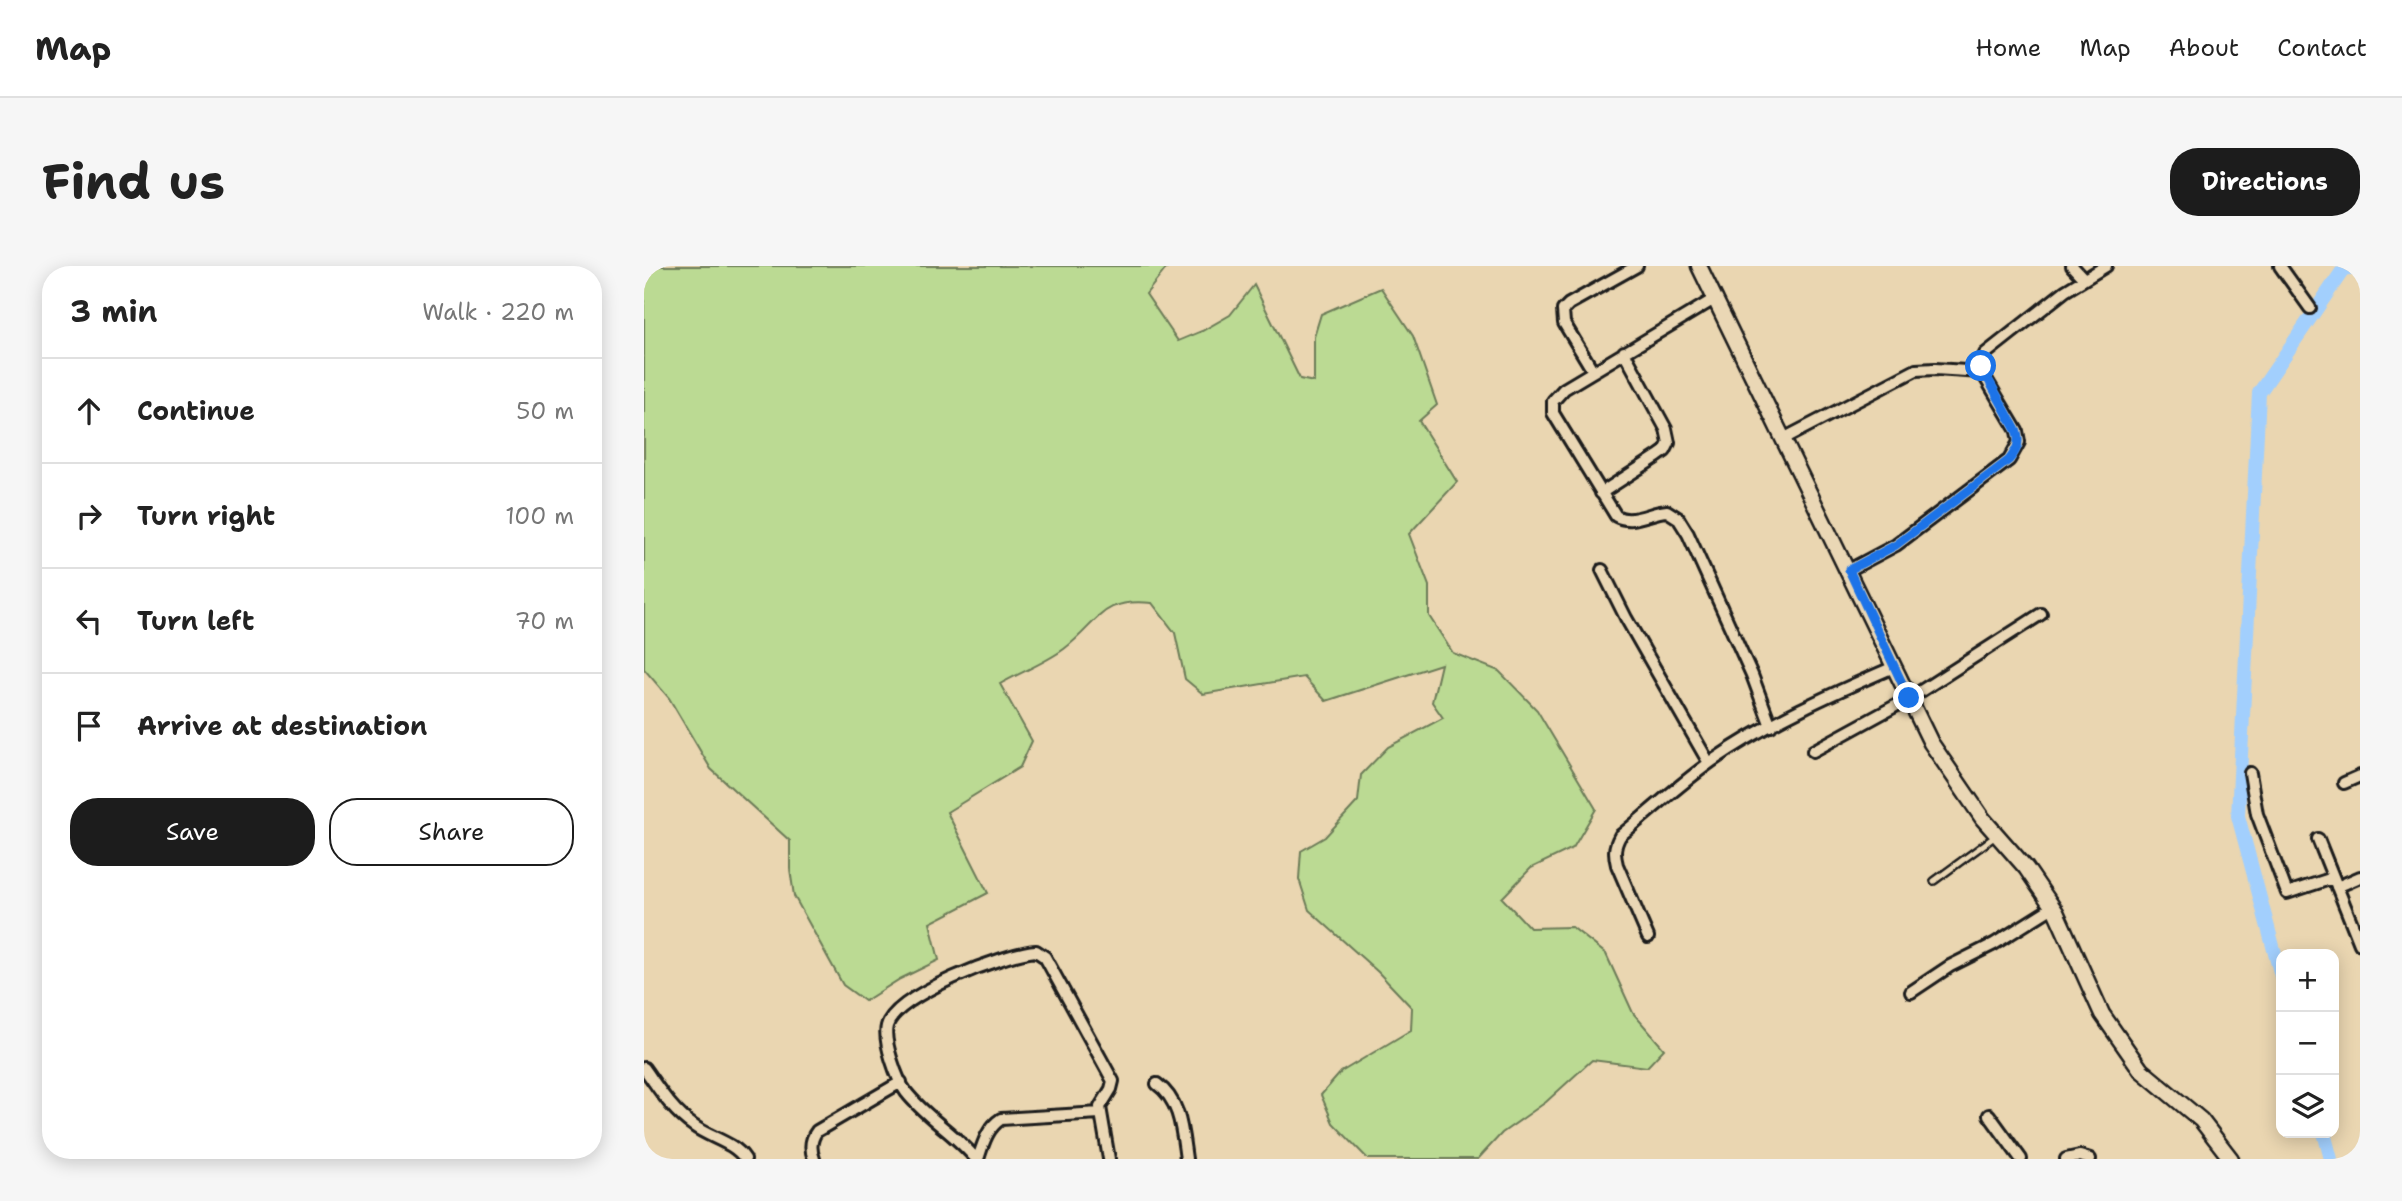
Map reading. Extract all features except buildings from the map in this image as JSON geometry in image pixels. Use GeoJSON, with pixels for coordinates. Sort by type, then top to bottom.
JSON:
{"type":"FeatureCollection","features":[{"type":"Feature","properties":{"kind":"street"},"geometry":{"type":"LineString","coordinates":[[1593,371],[1563,323],[1563,310],[1637,266]]}},
{"type":"Feature","properties":{"kind":"street"},"geometry":{"type":"LineString","coordinates":[[1699,266],[1785,438],[1931,743],[1983,819],[2026,868],[2053,907],[2102,1014],[2141,1070],[2201,1119],[2231,1159]]}},
{"type":"Feature","properties":{"kind":"street"},"geometry":{"type":"LineString","coordinates":[[2072,266],[2084,279]]}},
{"type":"Feature","properties":{"kind":"street"},"geometry":{"type":"LineString","coordinates":[[1849,570],[1896,545],[2016,452],[2020,442],[2017,432],[1982,372],[1985,354],[2046,304],[2106,266]]}},
{"type":"Feature","properties":{"kind":"street"},"geometry":{"type":"LineString","coordinates":[[2280,266],[2310,308]]}},
{"type":"Feature","properties":{"kind":"street"},"geometry":{"type":"LineString","coordinates":[[1716,299],[1558,394],[1553,401],[1553,413],[1612,512],[1622,519],[1667,511],[1678,518],[1716,590],[1771,726]]}},
{"type":"Feature","properties":{"kind":"street"},"geometry":{"type":"LineString","coordinates":[[1601,493],[1665,451],[1669,443],[1665,429],[1624,352]]}},
{"type":"Feature","properties":{"kind":"street"},"geometry":{"type":"LineString","coordinates":[[1785,438],[1916,370],[1982,372]]}},
{"type":"Feature","properties":{"kind":"street"},"geometry":{"type":"LineString","coordinates":[[1602,570],[1709,763]]}},
{"type":"Feature","properties":{"kind":"street"},"geometry":{"type":"LineString","coordinates":[[1814,751],[1909,698],[2041,614]]}},
{"type":"Feature","properties":{"kind":"street"},"geometry":{"type":"LineString","coordinates":[[1647,937],[1616,865],[1615,845],[1620,836],[1709,763],[1833,693],[1894,667]]}},
{"type":"Feature","properties":{"kind":"street"},"geometry":{"type":"LineString","coordinates":[[2250,773],[2257,814],[2287,893],[2360,877]]}},
{"type":"Feature","properties":{"kind":"street"},"geometry":{"type":"LineString","coordinates":[[2344,783],[2360,776]]}},
{"type":"Feature","properties":{"kind":"street"},"geometry":{"type":"LineString","coordinates":[[2318,839],[2360,944]]}},
{"type":"Feature","properties":{"kind":"street"},"geometry":{"type":"LineString","coordinates":[[1911,992],[1950,966],[1994,944],[2053,907]]}},
{"type":"Feature","properties":{"kind":"street"},"geometry":{"type":"LineString","coordinates":[[1100,1113],[1001,1119],[994,1124],[986,1137],[977,1159],[907,1093],[887,1039],[887,1027],[894,1013],[910,999],[943,982],[981,967],[1037,951],[1045,957],[1113,1081],[1102,1102],[1100,1113],[1109,1159]]}},
{"type":"Feature","properties":{"kind":"street"},"geometry":{"type":"LineString","coordinates":[[644,1068],[672,1108],[695,1127],[734,1147],[745,1159]]}},
{"type":"Feature","properties":{"kind":"street"},"geometry":{"type":"LineString","coordinates":[[814,1159],[811,1141],[817,1131],[901,1082]]}},
{"type":"Feature","properties":{"kind":"street"},"geometry":{"type":"LineString","coordinates":[[1157,1083],[1166,1090],[1178,1112],[1186,1159]]}},
{"type":"Feature","properties":{"kind":"street"},"geometry":{"type":"LineString","coordinates":[[1989,1115],[2021,1159]]}},
{"type":"Feature","properties":{"kind":"street"},"geometry":{"type":"LineString","coordinates":[[2066,1159],[2080,1156],[2090,1159]]}},
{"type":"Feature","properties":{"kind":"lane"},"geometry":{"type":"LineString","coordinates":[[1934,881],[1997,835]]}},
{"type":"Feature","properties":{"kind":"green space"},"geometry":{"type":"Polygon","coordinates":[[[644,266],[1168,266],[1146,294],[1178,341],[1230,315],[1254,285],[1300,379],[1314,382],[1314,337],[1321,314],[1381,288],[1413,336],[1437,405],[1419,421],[1457,482],[1409,534],[1429,586],[1429,616],[1453,653],[1499,671],[1537,710],[1596,809],[1573,848],[1531,868],[1502,898],[1530,928],[1572,927],[1606,954],[1633,1013],[1664,1049],[1647,1067],[1592,1060],[1546,1102],[1502,1133],[1478,1159],[1368,1159],[1333,1123],[1321,1095],[1341,1072],[1411,1030],[1412,1008],[1378,972],[1309,910],[1299,879],[1301,851],[1325,837],[1358,801],[1361,775],[1388,747],[1443,718],[1432,702],[1441,664],[1326,701],[1304,677],[1203,694],[1185,679],[1175,633],[1152,603],[1135,602],[1111,608],[1064,649],[1000,684],[1032,741],[1020,767],[947,812],[988,893],[930,923],[939,960],[900,979],[865,1001],[843,985],[794,896],[790,841],[711,769],[669,698],[644,669],[644,266]]]}},
{"type":"Feature","properties":{"kind":"waterway"},"geometry":{"type":"LineString","coordinates":[[2276,957],[2238,816],[2259,393],[2343,270],[2360,267]]}},
{"type":"Feature","properties":{"kind":"waterway"},"geometry":{"type":"LineString","coordinates":[[2325,1138],[2331,1159]]}},
{"type":"Feature","properties":{"kind":"route"},"geometry":{"type":"LineString","coordinates":[[1909,698],[1849,570],[1896,545],[2016,452],[2020,442],[2017,432],[1981,366]]}}]}
